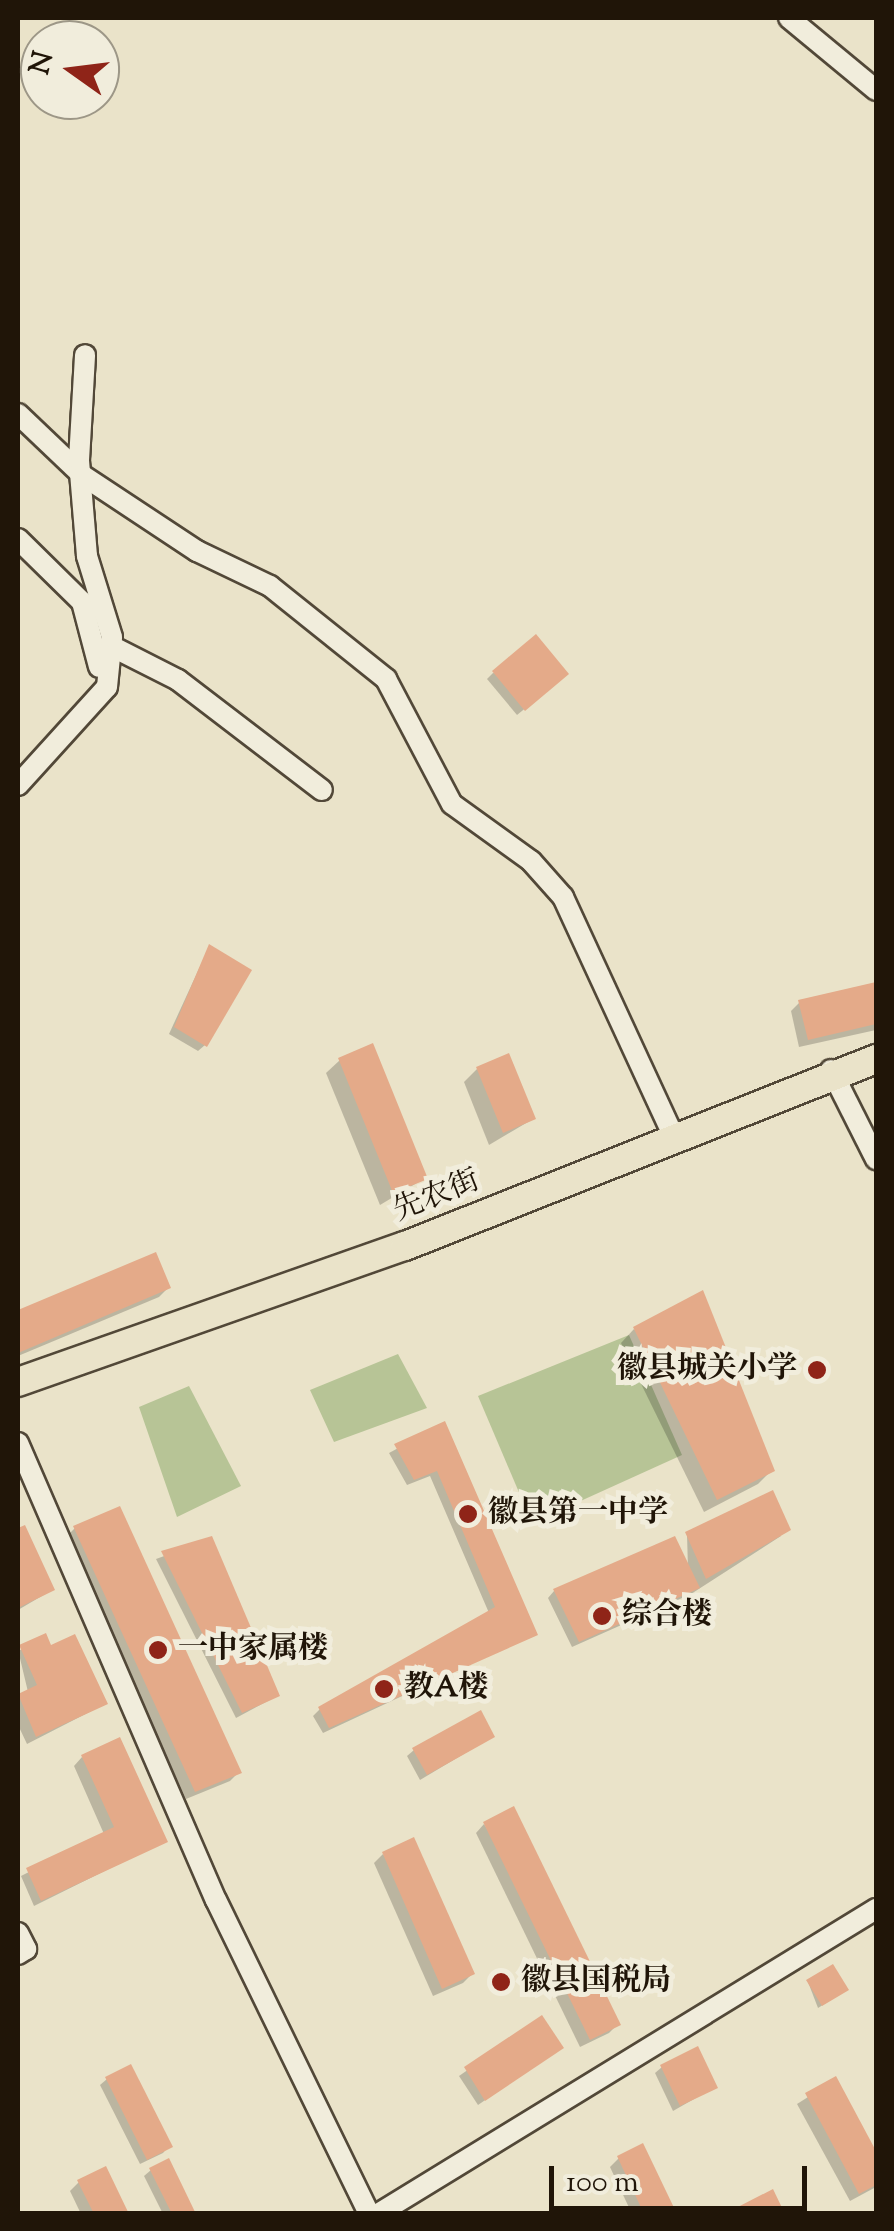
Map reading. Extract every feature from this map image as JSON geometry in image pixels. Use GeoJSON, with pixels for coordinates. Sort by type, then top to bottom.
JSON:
{"type":"FeatureCollection","features":[{"type":"Feature","properties":{"kind":"main road","name":"先农街"},"geometry":{"type":"LineString","coordinates":[[18,1382],[405,1246],[831,1070],[876,1059]]}},
{"type":"Feature","properties":{"kind":"street"},"geometry":{"type":"LineString","coordinates":[[789,18],[876,90]]}},
{"type":"Feature","properties":{"kind":"street"},"geometry":{"type":"LineString","coordinates":[[18,785],[107,687],[111,646],[87,556],[82,475],[85,355]]}},
{"type":"Feature","properties":{"kind":"street"},"geometry":{"type":"LineString","coordinates":[[18,414],[82,475],[270,586],[386,679],[452,804],[531,861],[563,898],[673,1135]]}},
{"type":"Feature","properties":{"kind":"street"},"geometry":{"type":"LineString","coordinates":[[18,540],[82,602],[107,687]]}},
{"type":"Feature","properties":{"kind":"street"},"geometry":{"type":"LineString","coordinates":[[111,646],[178,680],[322,790]]}},
{"type":"Feature","properties":{"kind":"street"},"geometry":{"type":"LineString","coordinates":[[18,756],[38,763]]}},
{"type":"Feature","properties":{"kind":"street"},"geometry":{"type":"LineString","coordinates":[[831,1070],[876,1159]]}},
{"type":"Feature","properties":{"kind":"street"},"geometry":{"type":"LineString","coordinates":[[18,1444],[216,1900],[370,2214]]}},
{"type":"Feature","properties":{"kind":"street"},"geometry":{"type":"LineString","coordinates":[[378,2214],[876,1909]]}},
{"type":"Feature","properties":{"kind":"street"},"geometry":{"type":"LineString","coordinates":[[18,1934],[26,1950],[18,1954]]}},
{"type":"Feature","properties":{"kind":"green space"},"geometry":{"type":"Polygon","coordinates":[[[629,1335],[682,1455],[532,1523],[478,1396],[629,1335]]]}},
{"type":"Feature","properties":{"kind":"green space"},"geometry":{"type":"Polygon","coordinates":[[[398,1354],[427,1408],[334,1442],[310,1390],[398,1354]]]}},
{"type":"Feature","properties":{"kind":"green space"},"geometry":{"type":"Polygon","coordinates":[[[189,1386],[241,1486],[177,1517],[139,1407],[189,1386]]]}},
{"type":"Feature","properties":{"kind":"building"},"geometry":{"type":"Polygon","coordinates":[[[536,634],[569,674],[525,711],[492,671],[536,634]]]}},
{"type":"Feature","properties":{"kind":"building"},"geometry":{"type":"Polygon","coordinates":[[[209,944],[252,970],[207,1047],[174,1027],[209,944]]]}},
{"type":"Feature","properties":{"kind":"building"},"geometry":{"type":"Polygon","coordinates":[[[876,982],[876,1024],[808,1040],[798,1000],[876,982]]]}},
{"type":"Feature","properties":{"kind":"building"},"geometry":{"type":"Polygon","coordinates":[[[373,1043],[428,1179],[393,1193],[338,1058],[373,1043]]]}},
{"type":"Feature","properties":{"kind":"building"},"geometry":{"type":"Polygon","coordinates":[[[509,1053],[536,1119],[503,1133],[476,1067],[509,1053]]]}},
{"type":"Feature","properties":{"kind":"building"},"geometry":{"type":"Polygon","coordinates":[[[156,1252],[171,1288],[18,1353],[18,1310],[156,1252]]]}},
{"type":"Feature","properties":{"kind":"building"},"geometry":{"type":"Polygon","coordinates":[[[703,1290],[775,1471],[717,1500],[633,1327],[703,1290]]]}},
{"type":"Feature","properties":{"kind":"building"},"geometry":{"type":"Polygon","coordinates":[[[445,1421],[538,1635],[329,1728],[318,1707],[495,1607],[437,1471],[414,1480],[394,1444],[445,1421]]]}},
{"type":"Feature","properties":{"kind":"building"},"geometry":{"type":"Polygon","coordinates":[[[773,1490],[791,1530],[706,1579],[685,1532],[773,1490]]]}},
{"type":"Feature","properties":{"kind":"building","name":"一中家属楼"},"geometry":{"type":"Polygon","coordinates":[[[120,1506],[242,1773],[195,1792],[73,1526],[120,1506]]]}},
{"type":"Feature","properties":{"kind":"building"},"geometry":{"type":"Polygon","coordinates":[[[25,1525],[55,1590],[18,1608],[18,1528],[25,1525]]]}},
{"type":"Feature","properties":{"kind":"building"},"geometry":{"type":"Polygon","coordinates":[[[212,1536],[280,1696],[242,1713],[161,1551],[212,1536]]]}},
{"type":"Feature","properties":{"kind":"building","name":"综合楼"},"geometry":{"type":"Polygon","coordinates":[[[675,1536],[700,1588],[579,1642],[553,1589],[675,1536]]]}},
{"type":"Feature","properties":{"kind":"building"},"geometry":{"type":"Polygon","coordinates":[[[46,1633],[51,1645],[75,1634],[108,1704],[36,1737],[18,1694],[37,1685],[19,1645],[46,1633]]]}},
{"type":"Feature","properties":{"kind":"building"},"geometry":{"type":"Polygon","coordinates":[[[481,1710],[495,1737],[427,1775],[412,1748],[481,1710]]]}},
{"type":"Feature","properties":{"kind":"building"},"geometry":{"type":"Polygon","coordinates":[[[120,1737],[168,1842],[41,1901],[26,1868],[114,1827],[81,1755],[120,1737]]]}},
{"type":"Feature","properties":{"kind":"building"},"geometry":{"type":"Polygon","coordinates":[[[514,1806],[621,2025],[590,2040],[483,1822],[514,1806]]]}},
{"type":"Feature","properties":{"kind":"building"},"geometry":{"type":"Polygon","coordinates":[[[414,1837],[475,1974],[442,1989],[382,1852],[414,1837]]]}},
{"type":"Feature","properties":{"kind":"building"},"geometry":{"type":"Polygon","coordinates":[[[833,1964],[849,1990],[822,2006],[806,1980],[833,1964]]]}},
{"type":"Feature","properties":{"kind":"building"},"geometry":{"type":"Polygon","coordinates":[[[542,2015],[564,2048],[485,2101],[464,2067],[542,2015]]]}},
{"type":"Feature","properties":{"kind":"building"},"geometry":{"type":"Polygon","coordinates":[[[698,2046],[718,2088],[680,2106],[660,2065],[698,2046]]]}},
{"type":"Feature","properties":{"kind":"building"},"geometry":{"type":"Polygon","coordinates":[[[131,2064],[173,2147],[147,2160],[105,2077],[131,2064]]]}},
{"type":"Feature","properties":{"kind":"building"},"geometry":{"type":"Polygon","coordinates":[[[836,2076],[876,2151],[876,2185],[859,2194],[805,2093],[836,2076]]]}},
{"type":"Feature","properties":{"kind":"building"},"geometry":{"type":"Polygon","coordinates":[[[643,2143],[677,2214],[644,2214],[617,2156],[643,2143]]]}},
{"type":"Feature","properties":{"kind":"building"},"geometry":{"type":"Polygon","coordinates":[[[169,2158],[196,2214],[172,2214],[149,2168],[169,2158]]]}},
{"type":"Feature","properties":{"kind":"building"},"geometry":{"type":"Polygon","coordinates":[[[106,2166],[129,2214],[94,2214],[77,2180],[106,2166]]]}},
{"type":"Feature","properties":{"kind":"building"},"geometry":{"type":"Polygon","coordinates":[[[773,2189],[785,2214],[730,2211],[773,2189]]]}},
{"type":"Feature","properties":{"kind":"place","name":"徽县城关小学"},"geometry":{"type":"Point","coordinates":[817,1370]}},
{"type":"Feature","properties":{"kind":"place","name":"徽县第一中学"},"geometry":{"type":"Point","coordinates":[468,1514]}},
{"type":"Feature","properties":{"kind":"place","name":"综合楼"},"geometry":{"type":"Point","coordinates":[602,1616]}},
{"type":"Feature","properties":{"kind":"place","name":"一中家属楼"},"geometry":{"type":"Point","coordinates":[158,1650]}},
{"type":"Feature","properties":{"kind":"place","name":"教A楼"},"geometry":{"type":"Point","coordinates":[384,1689]}},
{"type":"Feature","properties":{"kind":"place","name":"徽县国税局"},"geometry":{"type":"Point","coordinates":[501,1982]}}]}
